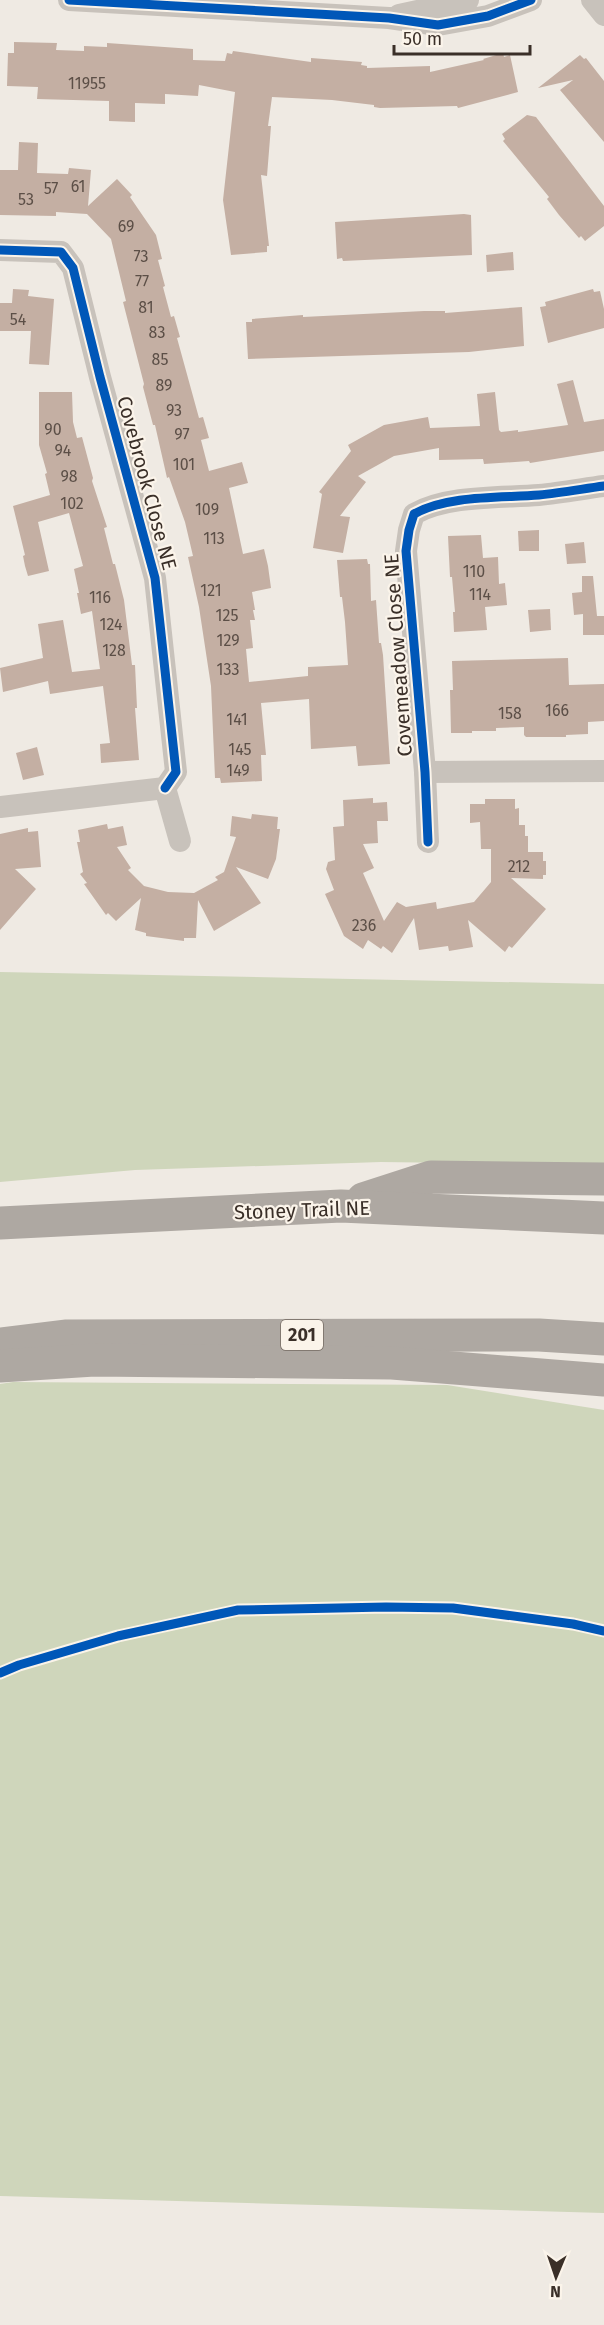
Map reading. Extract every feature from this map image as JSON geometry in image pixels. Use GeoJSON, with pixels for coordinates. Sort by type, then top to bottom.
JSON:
{"type":"FeatureCollection","features":[{"type":"Feature","properties":{"kind":"highway"},"geometry":{"type":"LineString","coordinates":[[341,1206],[431,1177],[604,1179]]}},
{"type":"Feature","properties":{"kind":"highway","name":"Stoney Trail NE"},"geometry":{"type":"LineString","coordinates":[[0,1223],[341,1206],[604,1218]]}},
{"type":"Feature","properties":{"kind":"highway","name":"201"},"geometry":{"type":"LineString","coordinates":[[0,1344],[67,1336],[539,1335],[604,1339]]}},
{"type":"Feature","properties":{"kind":"highway"},"geometry":{"type":"LineString","coordinates":[[0,1366],[94,1360],[392,1363],[604,1380]]}},
{"type":"Feature","properties":{"kind":"street"},"geometry":{"type":"LineString","coordinates":[[69,0],[389,18],[438,25],[488,16],[531,0]]}},
{"type":"Feature","properties":{"kind":"street"},"geometry":{"type":"LineString","coordinates":[[389,18],[468,0]]}},
{"type":"Feature","properties":{"kind":"street"},"geometry":{"type":"LineString","coordinates":[[592,0],[604,15]]}},
{"type":"Feature","properties":{"kind":"street","name":"Covebrook Close NE"},"geometry":{"type":"LineString","coordinates":[[0,250],[61,252],[73,268],[155,578],[176,772],[165,788]]}},
{"type":"Feature","properties":{"kind":"street","name":"Covemeadow Close NE"},"geometry":{"type":"LineString","coordinates":[[604,486],[542,495],[474,499],[428,506],[414,514],[406,552],[425,772],[604,771]]}},
{"type":"Feature","properties":{"kind":"street"},"geometry":{"type":"LineString","coordinates":[[425,772],[428,842]]}},
{"type":"Feature","properties":{"kind":"street"},"geometry":{"type":"LineString","coordinates":[[0,807],[165,788],[180,841]]}},
{"type":"Feature","properties":{"kind":"green space"},"geometry":{"type":"Polygon","coordinates":[[[0,972],[604,984],[604,1165],[381,1162],[135,1170],[0,1182],[0,972]]]}},
{"type":"Feature","properties":{"kind":"green space"},"geometry":{"type":"Polygon","coordinates":[[[13,1382],[447,1385],[604,1410],[604,2213],[0,2196],[0,1384],[13,1382]]]}},
{"type":"Feature","properties":{"kind":"building"},"geometry":{"type":"Polygon","coordinates":[[[14,42],[57,43],[56,50],[84,51],[84,46],[107,47],[107,43],[193,49],[193,60],[225,61],[227,53],[232,54],[233,51],[311,62],[311,58],[362,62],[361,65],[367,68],[430,66],[430,72],[484,60],[503,53],[504,57],[510,55],[518,92],[458,108],[457,106],[380,108],[374,105],[332,100],[272,97],[268,126],[271,126],[267,176],[261,175],[269,246],[267,246],[267,252],[231,255],[223,200],[235,92],[199,85],[198,96],[165,94],[165,104],[135,103],[135,122],[109,121],[109,101],[37,99],[38,87],[7,86],[8,53],[14,53],[14,42]]]}},
{"type":"Feature","properties":{"kind":"building"},"geometry":{"type":"Polygon","coordinates":[[[580,55],[586,58],[604,81],[604,142],[560,90],[573,80],[538,88],[580,55]]]}},
{"type":"Feature","properties":{"kind":"building"},"geometry":{"type":"Polygon","coordinates":[[[527,115],[536,117],[604,206],[604,226],[585,241],[581,236],[579,238],[559,215],[547,199],[549,197],[503,141],[505,139],[502,134],[527,115]]]}},
{"type":"Feature","properties":{"kind":"building"},"geometry":{"type":"Polygon","coordinates":[[[19,142],[38,143],[37,173],[68,174],[69,168],[91,170],[88,206],[117,179],[132,195],[130,197],[156,235],[162,259],[158,260],[165,286],[163,287],[171,317],[174,316],[180,337],[177,338],[199,418],[203,417],[209,438],[201,440],[209,471],[242,462],[248,483],[229,488],[243,554],[264,549],[268,566],[271,588],[252,592],[255,610],[253,610],[255,620],[250,620],[253,648],[246,649],[249,682],[308,676],[308,667],[348,665],[337,560],[367,559],[370,564],[371,601],[376,600],[379,643],[381,643],[383,655],[390,764],[358,766],[356,746],[311,749],[309,699],[261,703],[266,755],[261,755],[262,781],[221,783],[220,778],[215,778],[211,686],[199,607],[188,557],[193,556],[185,522],[169,477],[167,478],[155,425],[153,425],[143,387],[111,239],[87,214],[56,212],[56,216],[0,215],[0,170],[18,170],[19,142]]]}},
{"type":"Feature","properties":{"kind":"building"},"geometry":{"type":"Polygon","coordinates":[[[471,215],[472,255],[343,261],[342,258],[337,259],[335,222],[471,215]]]}},
{"type":"Feature","properties":{"kind":"building"},"geometry":{"type":"Polygon","coordinates":[[[513,252],[514,270],[487,272],[486,255],[513,252]]]}},
{"type":"Feature","properties":{"kind":"building"},"geometry":{"type":"Polygon","coordinates":[[[13,289],[29,290],[28,296],[54,299],[49,365],[29,364],[31,331],[0,331],[0,303],[12,303],[13,289]]]}},
{"type":"Feature","properties":{"kind":"building"},"geometry":{"type":"Polygon","coordinates":[[[593,289],[594,292],[600,291],[604,309],[604,328],[548,343],[540,307],[546,306],[545,302],[593,289]]]}},
{"type":"Feature","properties":{"kind":"building"},"geometry":{"type":"Polygon","coordinates":[[[522,307],[524,346],[469,352],[248,359],[246,322],[252,322],[252,319],[424,311],[445,311],[445,313],[522,307]]]}},
{"type":"Feature","properties":{"kind":"building"},"geometry":{"type":"Polygon","coordinates":[[[573,380],[584,422],[604,419],[604,451],[530,463],[529,461],[484,464],[483,459],[439,460],[439,448],[394,456],[358,476],[366,482],[340,516],[350,517],[343,553],[313,548],[322,494],[319,492],[351,451],[348,445],[384,425],[428,417],[430,428],[480,426],[477,394],[495,392],[501,432],[568,425],[557,384],[573,380]]]}},
{"type":"Feature","properties":{"kind":"building"},"geometry":{"type":"Polygon","coordinates":[[[39,392],[72,392],[73,422],[77,438],[82,437],[124,600],[132,665],[135,665],[137,708],[135,708],[139,760],[101,763],[100,744],[110,743],[103,686],[50,694],[48,681],[3,692],[0,668],[43,658],[38,624],[63,620],[72,672],[100,669],[92,611],[81,614],[74,569],[83,566],[69,513],[38,522],[49,571],[28,576],[25,566],[23,556],[25,555],[13,506],[50,495],[39,445],[39,392]]]}},
{"type":"Feature","properties":{"kind":"building"},"geometry":{"type":"Polygon","coordinates":[[[539,530],[539,551],[519,551],[518,531],[539,530]]]}},
{"type":"Feature","properties":{"kind":"building"},"geometry":{"type":"Polygon","coordinates":[[[481,535],[483,558],[498,557],[499,584],[505,583],[507,605],[485,607],[487,630],[454,632],[453,612],[455,612],[448,536],[481,535]]]}},
{"type":"Feature","properties":{"kind":"building"},"geometry":{"type":"Polygon","coordinates":[[[584,542],[586,563],[567,564],[565,544],[584,542]]]}},
{"type":"Feature","properties":{"kind":"building"},"geometry":{"type":"Polygon","coordinates":[[[582,576],[593,576],[597,616],[604,616],[604,635],[583,635],[583,614],[574,615],[572,593],[582,592],[582,576]]]}},
{"type":"Feature","properties":{"kind":"building"},"geometry":{"type":"Polygon","coordinates":[[[550,609],[551,630],[530,632],[528,610],[550,609]]]}},
{"type":"Feature","properties":{"kind":"building"},"geometry":{"type":"Polygon","coordinates":[[[568,658],[569,685],[604,684],[604,721],[588,722],[588,734],[566,735],[566,737],[526,737],[524,727],[451,733],[452,661],[568,658]]]}},
{"type":"Feature","properties":{"kind":"building"},"geometry":{"type":"Polygon","coordinates":[[[37,747],[44,775],[23,780],[16,753],[37,747]]]}},
{"type":"Feature","properties":{"kind":"building"},"geometry":{"type":"Polygon","coordinates":[[[373,798],[373,803],[387,802],[388,821],[377,821],[378,843],[363,844],[374,868],[363,873],[384,921],[397,902],[406,907],[436,902],[437,909],[474,902],[491,882],[491,849],[481,849],[480,822],[470,823],[470,804],[485,804],[485,799],[515,799],[515,809],[519,808],[519,825],[525,825],[525,836],[528,836],[528,852],[543,852],[543,861],[546,861],[546,875],[543,875],[543,879],[511,878],[546,909],[512,948],[509,946],[505,952],[468,920],[473,947],[449,951],[448,946],[419,950],[414,918],[392,953],[383,946],[381,949],[368,940],[363,949],[344,936],[325,894],[334,890],[326,869],[328,862],[335,860],[333,827],[344,826],[343,800],[373,798]]]}},
{"type":"Feature","properties":{"kind":"building"},"geometry":{"type":"Polygon","coordinates":[[[252,814],[278,817],[277,829],[280,829],[276,859],[268,879],[236,867],[261,903],[214,931],[198,900],[196,938],[184,938],[184,941],[146,936],[146,933],[135,930],[141,898],[116,921],[108,913],[106,915],[84,884],[87,883],[80,874],[83,872],[77,842],[80,842],[78,830],[107,824],[108,829],[123,826],[127,845],[117,847],[131,868],[128,870],[144,886],[168,892],[194,893],[218,880],[215,877],[224,872],[236,837],[230,836],[232,816],[251,819],[252,814]]]}},
{"type":"Feature","properties":{"kind":"building"},"geometry":{"type":"Polygon","coordinates":[[[28,828],[28,832],[38,831],[41,867],[15,869],[36,889],[0,930],[0,834],[28,828]]]}},
{"type":"Feature","properties":{"kind":"cycle path"},"geometry":{"type":"LineString","coordinates":[[69,0],[389,18],[438,25],[488,16],[531,0]]}},
{"type":"Feature","properties":{"kind":"cycle path"},"geometry":{"type":"LineString","coordinates":[[0,250],[61,252],[73,268],[155,578],[176,772],[165,788]]}},
{"type":"Feature","properties":{"kind":"cycle path"},"geometry":{"type":"LineString","coordinates":[[428,842],[425,772],[406,551],[414,514],[442,503],[458,500],[539,495],[604,486]]}},
{"type":"Feature","properties":{"kind":"cycle path"},"geometry":{"type":"LineString","coordinates":[[0,1673],[19,1665],[118,1636],[238,1610],[453,1608],[573,1624],[604,1631]]}}]}
